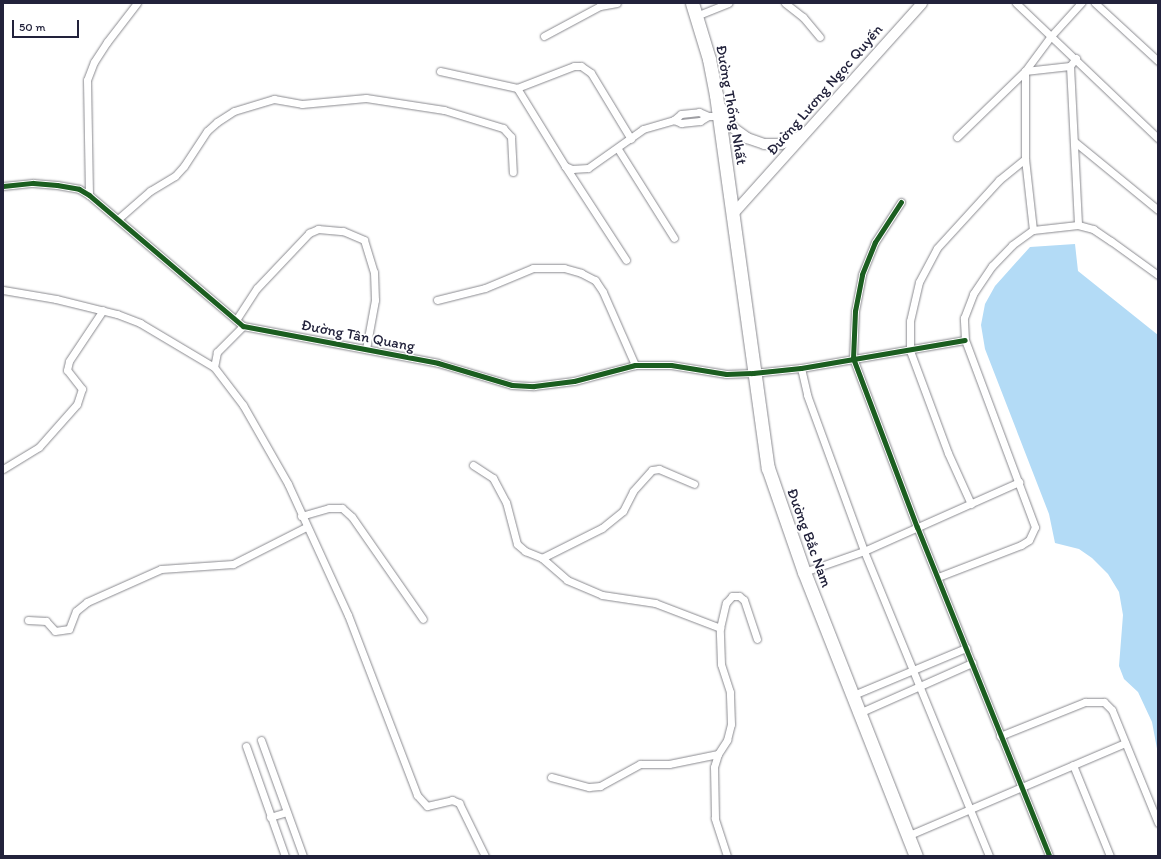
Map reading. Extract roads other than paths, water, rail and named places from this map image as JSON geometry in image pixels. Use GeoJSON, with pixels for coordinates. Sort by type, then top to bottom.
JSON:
{"type":"FeatureCollection","features":[{"type":"Feature","properties":{"kind":"highway","name":"Đường Thống Nhất"},"geometry":{"type":"LineString","coordinates":[[692,3],[709,59],[716,95],[713,116],[733,214]]}},
{"type":"Feature","properties":{"kind":"highway","name":"Đường Bắc Nam"},"geometry":{"type":"LineString","coordinates":[[733,214],[753,373],[768,468],[804,572],[916,856]]}},
{"type":"Feature","properties":{"kind":"main road","name":"Đường Lương Ngọc Quyến"},"geometry":{"type":"LineString","coordinates":[[733,214],[811,129],[922,3]]}},
{"type":"Feature","properties":{"kind":"main road"},"geometry":{"type":"LineString","coordinates":[[716,95],[725,118],[732,127],[747,138],[764,144],[781,144],[797,139],[811,129]]}},
{"type":"Feature","properties":{"kind":"street"},"geometry":{"type":"LineString","coordinates":[[89,195],[86,80],[102,49],[137,3]]}},
{"type":"Feature","properties":{"kind":"street"},"geometry":{"type":"LineString","coordinates":[[544,36],[600,6],[617,3]]}},
{"type":"Feature","properties":{"kind":"street"},"geometry":{"type":"LineString","coordinates":[[696,16],[728,3]]}},
{"type":"Feature","properties":{"kind":"street"},"geometry":{"type":"LineString","coordinates":[[785,3],[803,17],[820,38]]}},
{"type":"Feature","properties":{"kind":"street"},"geometry":{"type":"LineString","coordinates":[[1016,3],[1076,58],[1158,138]]}},
{"type":"Feature","properties":{"kind":"street"},"geometry":{"type":"LineString","coordinates":[[956,137],[1025,71],[1051,36],[1081,3]]}},
{"type":"Feature","properties":{"kind":"street"},"geometry":{"type":"LineString","coordinates":[[1095,3],[1158,61]]}},
{"type":"Feature","properties":{"kind":"street"},"geometry":{"type":"LineString","coordinates":[[1076,58],[1070,66],[1078,225]]}},
{"type":"Feature","properties":{"kind":"street"},"geometry":{"type":"LineString","coordinates":[[440,71],[517,88],[574,66],[586,69],[631,139]]}},
{"type":"Feature","properties":{"kind":"street"},"geometry":{"type":"LineString","coordinates":[[1025,71],[1070,66]]}},
{"type":"Feature","properties":{"kind":"street"},"geometry":{"type":"LineString","coordinates":[[1025,71],[1024,159],[1033,230]]}},
{"type":"Feature","properties":{"kind":"street"},"geometry":{"type":"LineString","coordinates":[[517,88],[565,166],[626,260]]}},
{"type":"Feature","properties":{"kind":"street"},"geometry":{"type":"LineString","coordinates":[[118,220],[150,191],[175,176],[184,166],[207,131],[217,122],[254,103],[274,99],[302,104],[366,98],[444,110],[503,128],[511,137],[513,172]]}},
{"type":"Feature","properties":{"kind":"street"},"geometry":{"type":"LineString","coordinates":[[565,166],[572,169],[588,168],[618,149],[643,128],[674,120],[681,123],[700,121],[713,116]]}},
{"type":"Feature","properties":{"kind":"street"},"geometry":{"type":"LineString","coordinates":[[1075,142],[1158,210]]}},
{"type":"Feature","properties":{"kind":"street"},"geometry":{"type":"LineString","coordinates":[[618,149],[674,238]]}},
{"type":"Feature","properties":{"kind":"street"},"geometry":{"type":"LineString","coordinates":[[971,504],[948,453],[910,350],[910,321],[919,282],[937,248],[999,180],[1024,159]]}},
{"type":"Feature","properties":{"kind":"street"},"geometry":{"type":"LineString","coordinates":[[3,185],[33,183],[57,185],[79,190],[89,195],[236,320],[242,326],[217,352],[214,367]]}},
{"type":"Feature","properties":{"kind":"street"},"geometry":{"type":"LineString","coordinates":[[901,202],[875,242],[862,275],[855,311],[853,358],[917,527],[1020,787],[1049,856]]}},
{"type":"Feature","properties":{"kind":"street"},"geometry":{"type":"LineString","coordinates":[[938,577],[1029,540],[1035,527],[965,340],[964,318],[973,294],[992,266],[1012,245],[1033,230],[1078,225],[1092,229],[1112,241],[1158,275]]}},
{"type":"Feature","properties":{"kind":"street"},"geometry":{"type":"LineString","coordinates":[[236,320],[257,288],[309,233],[318,229],[343,231],[364,240],[374,272],[375,300],[366,348]]}},
{"type":"Feature","properties":{"kind":"street"},"geometry":{"type":"LineString","coordinates":[[437,300],[485,288],[533,268],[556,267],[576,272],[595,280],[603,292],[635,365]]}},
{"type":"Feature","properties":{"kind":"street"},"geometry":{"type":"LineString","coordinates":[[3,290],[103,310],[140,323],[214,367],[243,405],[288,484],[306,527],[348,615],[417,795],[428,806],[452,800],[459,803],[485,856]]}},
{"type":"Feature","properties":{"kind":"street"},"geometry":{"type":"LineString","coordinates":[[3,469],[39,447],[77,404],[82,390],[66,370],[103,310]]}},
{"type":"Feature","properties":{"kind":"street","name":"Đường Tân Quang"},"geometry":{"type":"LineString","coordinates":[[242,326],[366,348],[438,364],[512,385],[534,386],[574,381],[635,365],[671,365],[726,374],[801,368],[965,340]]}},
{"type":"Feature","properties":{"kind":"street"},"geometry":{"type":"LineString","coordinates":[[801,368],[807,395],[864,552],[989,856]]}},
{"type":"Feature","properties":{"kind":"street"},"geometry":{"type":"LineString","coordinates":[[474,464],[493,478],[506,502],[517,544],[525,551],[542,558],[567,580],[602,596],[655,603],[720,628]]}},
{"type":"Feature","properties":{"kind":"street"},"geometry":{"type":"LineString","coordinates":[[542,558],[602,528],[623,511],[633,491],[652,470],[659,469],[694,484]]}},
{"type":"Feature","properties":{"kind":"street"},"geometry":{"type":"LineString","coordinates":[[804,572],[864,552],[1019,482]]}},
{"type":"Feature","properties":{"kind":"street"},"geometry":{"type":"LineString","coordinates":[[301,516],[329,508],[342,508],[347,512],[423,619]]}},
{"type":"Feature","properties":{"kind":"street"},"geometry":{"type":"LineString","coordinates":[[28,620],[46,621],[55,631],[69,629],[76,611],[88,602],[161,569],[233,564],[306,527]]}},
{"type":"Feature","properties":{"kind":"street"},"geometry":{"type":"LineString","coordinates":[[727,856],[715,818],[714,767],[718,754],[727,740],[731,724],[730,692],[721,664],[720,628],[726,603],[732,596],[739,596],[744,600],[757,639]]}},
{"type":"Feature","properties":{"kind":"street"},"geometry":{"type":"LineString","coordinates":[[852,696],[966,648]]}},
{"type":"Feature","properties":{"kind":"street"},"geometry":{"type":"LineString","coordinates":[[859,713],[919,685],[972,663]]}},
{"type":"Feature","properties":{"kind":"street"},"geometry":{"type":"LineString","coordinates":[[1000,736],[1085,702],[1096,700],[1104,702],[1112,710],[1158,823]]}},
{"type":"Feature","properties":{"kind":"street"},"geometry":{"type":"LineString","coordinates":[[261,740],[303,856]]}},
{"type":"Feature","properties":{"kind":"street"},"geometry":{"type":"LineString","coordinates":[[907,836],[1125,743]]}},
{"type":"Feature","properties":{"kind":"street"},"geometry":{"type":"LineString","coordinates":[[246,746],[285,856]]}},
{"type":"Feature","properties":{"kind":"street"},"geometry":{"type":"LineString","coordinates":[[551,777],[589,787],[600,786],[640,764],[669,764],[718,754]]}},
{"type":"Feature","properties":{"kind":"street"},"geometry":{"type":"LineString","coordinates":[[1073,765],[1110,856]]}},
{"type":"Feature","properties":{"kind":"street"},"geometry":{"type":"LineString","coordinates":[[270,817],[286,812]]}},
{"type":"Feature","properties":{"kind":"water"},"geometry":{"type":"Polygon","coordinates":[[[1075,244],[1078,271],[1158,335],[1158,754],[1152,722],[1138,692],[1124,679],[1119,666],[1123,615],[1119,592],[1108,574],[1092,558],[1079,549],[1055,543],[1049,514],[985,349],[981,325],[985,304],[995,286],[1030,247],[1075,244]]]}}]}
